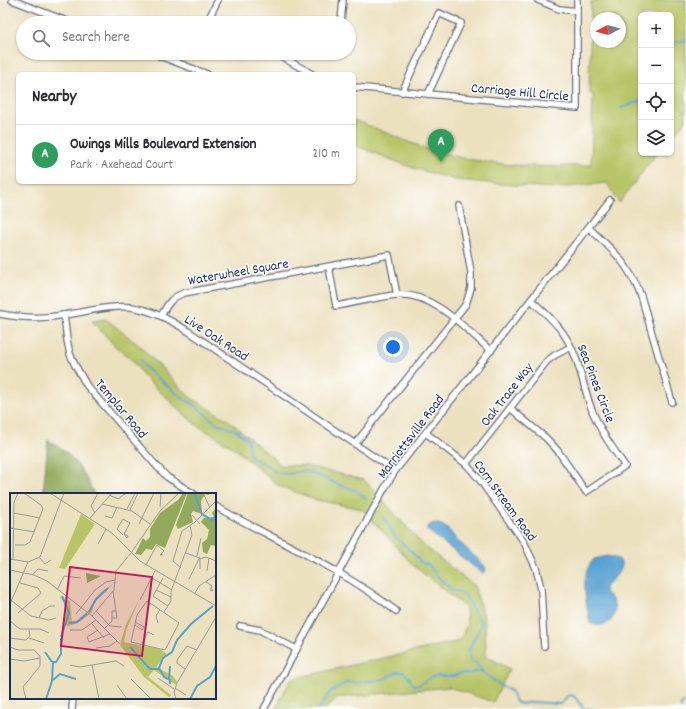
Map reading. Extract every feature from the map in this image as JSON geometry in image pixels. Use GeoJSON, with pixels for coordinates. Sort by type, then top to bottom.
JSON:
{"type":"FeatureCollection","features":[{"type":"Feature","properties":{"kind":"street"},"geometry":{"type":"LineString","coordinates":[[12,0],[54,16]]}},
{"type":"Feature","properties":{"kind":"street"},"geometry":{"type":"LineString","coordinates":[[210,16],[218,0]]}},
{"type":"Feature","properties":{"kind":"street"},"geometry":{"type":"LineString","coordinates":[[341,16],[343,0]]}},
{"type":"Feature","properties":{"kind":"street"},"geometry":{"type":"LineString","coordinates":[[538,0],[559,9],[577,11]]}},
{"type":"Feature","properties":{"kind":"street","name":"Carriage Hill Circle"},"geometry":{"type":"LineString","coordinates":[[356,87],[576,108],[577,0]]}},
{"type":"Feature","properties":{"kind":"street"},"geometry":{"type":"LineString","coordinates":[[402,92],[440,13],[461,23],[428,94]]}},
{"type":"Feature","properties":{"kind":"street"},"geometry":{"type":"LineString","coordinates":[[170,60],[202,72]]}},
{"type":"Feature","properties":{"kind":"street"},"geometry":{"type":"LineString","coordinates":[[287,60],[308,72]]}},
{"type":"Feature","properties":{"kind":"street","name":"Marriottsville Road"},"geometry":{"type":"LineString","coordinates":[[264,709],[383,490],[395,471],[610,200]]}},
{"type":"Feature","properties":{"kind":"street"},"geometry":{"type":"LineString","coordinates":[[354,444],[466,304],[471,288],[471,272],[459,206]]}},
{"type":"Feature","properties":{"kind":"street"},"geometry":{"type":"LineString","coordinates":[[588,228],[617,254],[631,272],[636,282],[672,402]]}},
{"type":"Feature","properties":{"kind":"street","name":"Waterwheel Square"},"geometry":{"type":"LineString","coordinates":[[160,316],[170,300],[184,293],[389,255],[397,295]]}},
{"type":"Feature","properties":{"kind":"street"},"geometry":{"type":"LineString","coordinates":[[329,267],[336,306],[397,295],[419,297],[436,305],[491,350]]}},
{"type":"Feature","properties":{"kind":"street","name":"Sea Pines Circle"},"geometry":{"type":"LineString","coordinates":[[510,408],[547,439],[586,492],[625,466],[606,440],[596,421],[571,347],[564,334],[553,320],[531,300]]}},
{"type":"Feature","properties":{"kind":"street","name":"Live Oak Road"},"geometry":{"type":"LineString","coordinates":[[0,314],[33,318],[64,315],[103,308],[122,307],[139,309],[160,316],[188,331],[395,471]]}},
{"type":"Feature","properties":{"kind":"street","name":"Templar Road"},"geometry":{"type":"LineString","coordinates":[[64,315],[70,354],[87,386],[167,477],[192,493]]}},
{"type":"Feature","properties":{"kind":"street","name":"Oak Trace Way"},"geometry":{"type":"LineString","coordinates":[[466,464],[547,361],[571,347]]}},
{"type":"Feature","properties":{"kind":"street","name":"Corn Stream Road"},"geometry":{"type":"LineString","coordinates":[[426,433],[466,464],[479,479],[524,542],[536,568],[541,589],[544,646]]}},
{"type":"Feature","properties":{"kind":"street"},"geometry":{"type":"LineString","coordinates":[[216,508],[339,572],[369,591],[396,611]]}},
{"type":"Feature","properties":{"kind":"street"},"geometry":{"type":"LineString","coordinates":[[240,626],[260,630],[296,649]]}},
{"type":"Feature","properties":{"kind":"street"},"geometry":{"type":"LineString","coordinates":[[72,709],[73,699]]}},
{"type":"Feature","properties":{"kind":"green space"},"geometry":{"type":"Polygon","coordinates":[[[595,0],[686,0],[686,121],[674,134],[674,12],[638,12],[638,156],[655,156],[619,203],[607,183],[558,188],[456,180],[413,168],[356,146],[356,121],[422,147],[485,162],[527,166],[591,165],[593,94],[589,93],[590,47],[626,48],[626,12],[591,12],[591,1],[594,2],[595,0]]]}},
{"type":"Feature","properties":{"kind":"green space"},"geometry":{"type":"Polygon","coordinates":[[[106,319],[142,348],[190,397],[228,420],[281,465],[307,466],[364,480],[422,544],[474,586],[485,620],[486,656],[510,669],[493,702],[449,687],[336,698],[326,709],[275,709],[291,679],[459,641],[467,625],[466,608],[413,565],[362,509],[317,500],[279,486],[234,448],[195,424],[146,379],[132,360],[114,345],[92,321],[106,319]]]}},
{"type":"Feature","properties":{"kind":"green space"},"geometry":{"type":"Polygon","coordinates":[[[48,440],[66,452],[75,462],[93,493],[43,493],[48,440]]]}},
{"type":"Feature","properties":{"kind":"water"},"geometry":{"type":"Polygon","coordinates":[[[433,523],[442,525],[449,530],[456,539],[484,565],[486,569],[485,572],[482,573],[427,530],[427,527],[433,523]]]}},
{"type":"Feature","properties":{"kind":"water"},"geometry":{"type":"Polygon","coordinates":[[[607,556],[619,559],[622,565],[616,576],[605,588],[606,592],[613,601],[615,609],[614,616],[606,624],[596,625],[590,623],[589,619],[585,595],[586,572],[594,559],[607,556]]]}},
{"type":"Feature","properties":{"kind":"waterway"},"geometry":{"type":"LineString","coordinates":[[674,44],[686,40]]}},
{"type":"Feature","properties":{"kind":"waterway"},"geometry":{"type":"LineString","coordinates":[[621,108],[638,102]]}},
{"type":"Feature","properties":{"kind":"waterway"},"geometry":{"type":"LineString","coordinates":[[141,360],[145,367],[182,398],[193,404],[216,423],[237,431],[248,440],[251,457],[264,463],[276,472],[288,474],[303,471],[310,472],[344,487],[351,488],[366,499]]}},
{"type":"Feature","properties":{"kind":"waterway"},"geometry":{"type":"LineString","coordinates":[[383,517],[393,534],[414,554],[420,562],[429,565],[437,576],[453,591],[461,592],[466,596],[482,624],[470,647],[469,657],[471,662],[478,665],[483,672]]}},
{"type":"Feature","properties":{"kind":"waterway"},"geometry":{"type":"LineString","coordinates":[[318,709],[330,692],[347,682],[358,683],[384,679],[397,672],[404,672],[414,685],[419,685],[434,676],[454,676],[461,673],[468,674],[478,671],[483,672],[498,684],[511,691],[516,702],[521,704],[532,702],[561,704],[566,697],[574,696],[584,709]]}},
{"type":"Feature","properties":{"kind":"waterway"},"geometry":{"type":"LineString","coordinates":[[681,709],[683,702],[686,703]]}},
{"type":"Feature","properties":{"kind":"waterway"},"geometry":{"type":"LineString","coordinates":[[585,709],[593,709]]}},
{"type":"Feature","properties":{"kind":"place","name":"Owings Mills Boulevard Extension"},"geometry":{"type":"Point","coordinates":[441,162]}}]}
